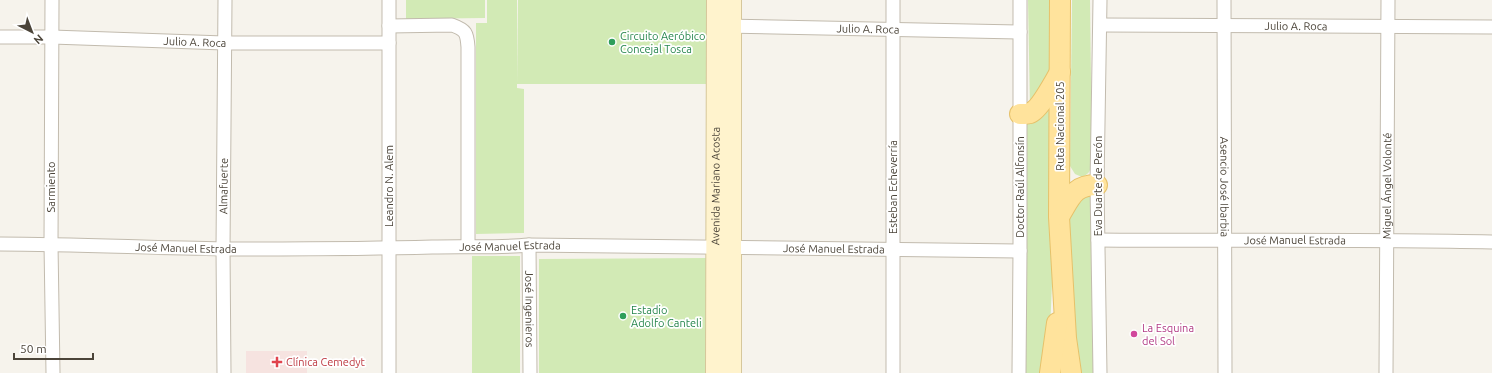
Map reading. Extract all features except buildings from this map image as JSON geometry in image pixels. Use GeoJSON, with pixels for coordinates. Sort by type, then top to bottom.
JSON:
{"type":"FeatureCollection","features":[{"type":"Feature","properties":{"kind":"main road","name":"Avenida Mariano Acosta"},"geometry":{"type":"LineString","coordinates":[[716,0],[724,26],[724,248],[716,373]]}},
{"type":"Feature","properties":{"kind":"main road","name":"Avenida Mariano Acosta"},"geometry":{"type":"LineString","coordinates":[[724,26],[732,0]]}},
{"type":"Feature","properties":{"kind":"main road","name":"Ruta Nacional 205"},"geometry":{"type":"LineString","coordinates":[[1060,0],[1059,217],[1066,338],[1071,373]]}},
{"type":"Feature","properties":{"kind":"main road"},"geometry":{"type":"LineString","coordinates":[[1020,114],[1030,113],[1036,109],[1060,72]]}},
{"type":"Feature","properties":{"kind":"main road"},"geometry":{"type":"LineString","coordinates":[[1059,217],[1074,192],[1086,185],[1097,185]]}},
{"type":"Feature","properties":{"kind":"main road","name":"Avenida Mariano Acosta"},"geometry":{"type":"LineString","coordinates":[[724,248],[732,373]]}},
{"type":"Feature","properties":{"kind":"main road","name":"Ruta Nacional 205"},"geometry":{"type":"LineString","coordinates":[[1050,373],[1055,341],[1061,251]]}},
{"type":"Feature","properties":{"kind":"street","name":"Sarmiento"},"geometry":{"type":"LineString","coordinates":[[52,0],[51,244],[53,373]]}},
{"type":"Feature","properties":{"kind":"street","name":"Almafuerte"},"geometry":{"type":"LineString","coordinates":[[224,373],[223,249],[225,0]]}},
{"type":"Feature","properties":{"kind":"street","name":"Leandro N. Alem"},"geometry":{"type":"LineString","coordinates":[[389,0],[389,373]]}},
{"type":"Feature","properties":{"kind":"street","name":"Esteban Echeverría"},"geometry":{"type":"LineString","coordinates":[[893,0],[893,373]]}},
{"type":"Feature","properties":{"kind":"street","name":"Doctor Raúl Alfonsín"},"geometry":{"type":"LineString","coordinates":[[1019,373],[1020,0]]}},
{"type":"Feature","properties":{"kind":"street","name":"Eva Duarte de Perón"},"geometry":{"type":"LineString","coordinates":[[1100,0],[1101,25],[1097,185],[1100,373]]}},
{"type":"Feature","properties":{"kind":"street","name":"Asencio José Ibarbia"},"geometry":{"type":"LineString","coordinates":[[1224,0],[1225,373]]}},
{"type":"Feature","properties":{"kind":"street","name":"Miguel Ángel Volonté"},"geometry":{"type":"LineString","coordinates":[[1386,373],[1388,0]]}},
{"type":"Feature","properties":{"kind":"street"},"geometry":{"type":"LineString","coordinates":[[389,26],[452,25],[462,29],[467,36],[468,246]]}},
{"type":"Feature","properties":{"kind":"street","name":"Julio A. Roca"},"geometry":{"type":"LineString","coordinates":[[1101,25],[1492,27]]}},
{"type":"Feature","properties":{"kind":"street","name":"Julio A. Roca"},"geometry":{"type":"LineString","coordinates":[[724,26],[1020,32]]}},
{"type":"Feature","properties":{"kind":"street","name":"Julio A. Roca"},"geometry":{"type":"LineString","coordinates":[[0,37],[52,37],[224,43],[390,44]]}},
{"type":"Feature","properties":{"kind":"street","name":"José Manuel Estrada"},"geometry":{"type":"LineString","coordinates":[[1098,240],[1387,240],[1492,242]]}},
{"type":"Feature","properties":{"kind":"street","name":"José Manuel Estrada"},"geometry":{"type":"LineString","coordinates":[[0,244],[223,249],[468,246],[504,247],[529,245],[1020,251]]}},
{"type":"Feature","properties":{"kind":"street","name":"José Ingenieros"},"geometry":{"type":"LineString","coordinates":[[529,245],[530,373]]}},
{"type":"Feature","properties":{"kind":"shaded area","name":"Clínica Cemedyt"},"geometry":{"type":"Polygon","coordinates":[[[246,351],[307,351],[307,373],[246,373],[246,351]]]}},
{"type":"Feature","properties":{"kind":"green space"},"geometry":{"type":"Polygon","coordinates":[[[406,0],[485,0],[485,18],[406,19],[406,0]]]}},
{"type":"Feature","properties":{"kind":"green space"},"geometry":{"type":"Polygon","coordinates":[[[487,0],[517,0],[517,88],[524,89],[524,233],[476,234],[476,23],[487,23],[487,0]]]}},
{"type":"Feature","properties":{"kind":"green space","name":"Circuito Aeróbico Concejal Tosca"},"geometry":{"type":"Polygon","coordinates":[[[518,0],[706,0],[706,84],[517,84],[518,0]]]}},
{"type":"Feature","properties":{"kind":"green space"},"geometry":{"type":"Polygon","coordinates":[[[1028,0],[1056,0],[1056,68],[1030,108],[1028,0]]]}},
{"type":"Feature","properties":{"kind":"green space"},"geometry":{"type":"Polygon","coordinates":[[[1072,0],[1090,0],[1092,161],[1090,171],[1082,177],[1075,174],[1070,166],[1072,0]]]}},
{"type":"Feature","properties":{"kind":"green space"},"geometry":{"type":"Polygon","coordinates":[[[1054,92],[1052,284],[1050,330],[1042,373],[1023,373],[1025,119],[1054,92]]]}},
{"type":"Feature","properties":{"kind":"green space"},"geometry":{"type":"Polygon","coordinates":[[[1091,188],[1095,373],[1075,373],[1068,222],[1076,201],[1091,188]]]}},
{"type":"Feature","properties":{"kind":"green space"},"geometry":{"type":"Polygon","coordinates":[[[472,256],[520,256],[520,373],[472,373],[472,256]]]}},
{"type":"Feature","properties":{"kind":"green space","name":"Estadio Adolfo Canteli"},"geometry":{"type":"Polygon","coordinates":[[[707,258],[707,373],[539,373],[539,259],[707,258]]]}},
{"type":"Feature","properties":{"kind":"place","name":"Circuito Aeróbico Concejal Tosca"},"geometry":{"type":"Point","coordinates":[612,42]}},
{"type":"Feature","properties":{"kind":"place","name":"Estadio Adolfo Canteli"},"geometry":{"type":"Point","coordinates":[623,316]}},
{"type":"Feature","properties":{"kind":"place","name":"La Esquina del Sol"},"geometry":{"type":"Point","coordinates":[1134,334]}},
{"type":"Feature","properties":{"kind":"place","name":"Clínica Cemedyt"},"geometry":{"type":"Point","coordinates":[277,362]}}]}
